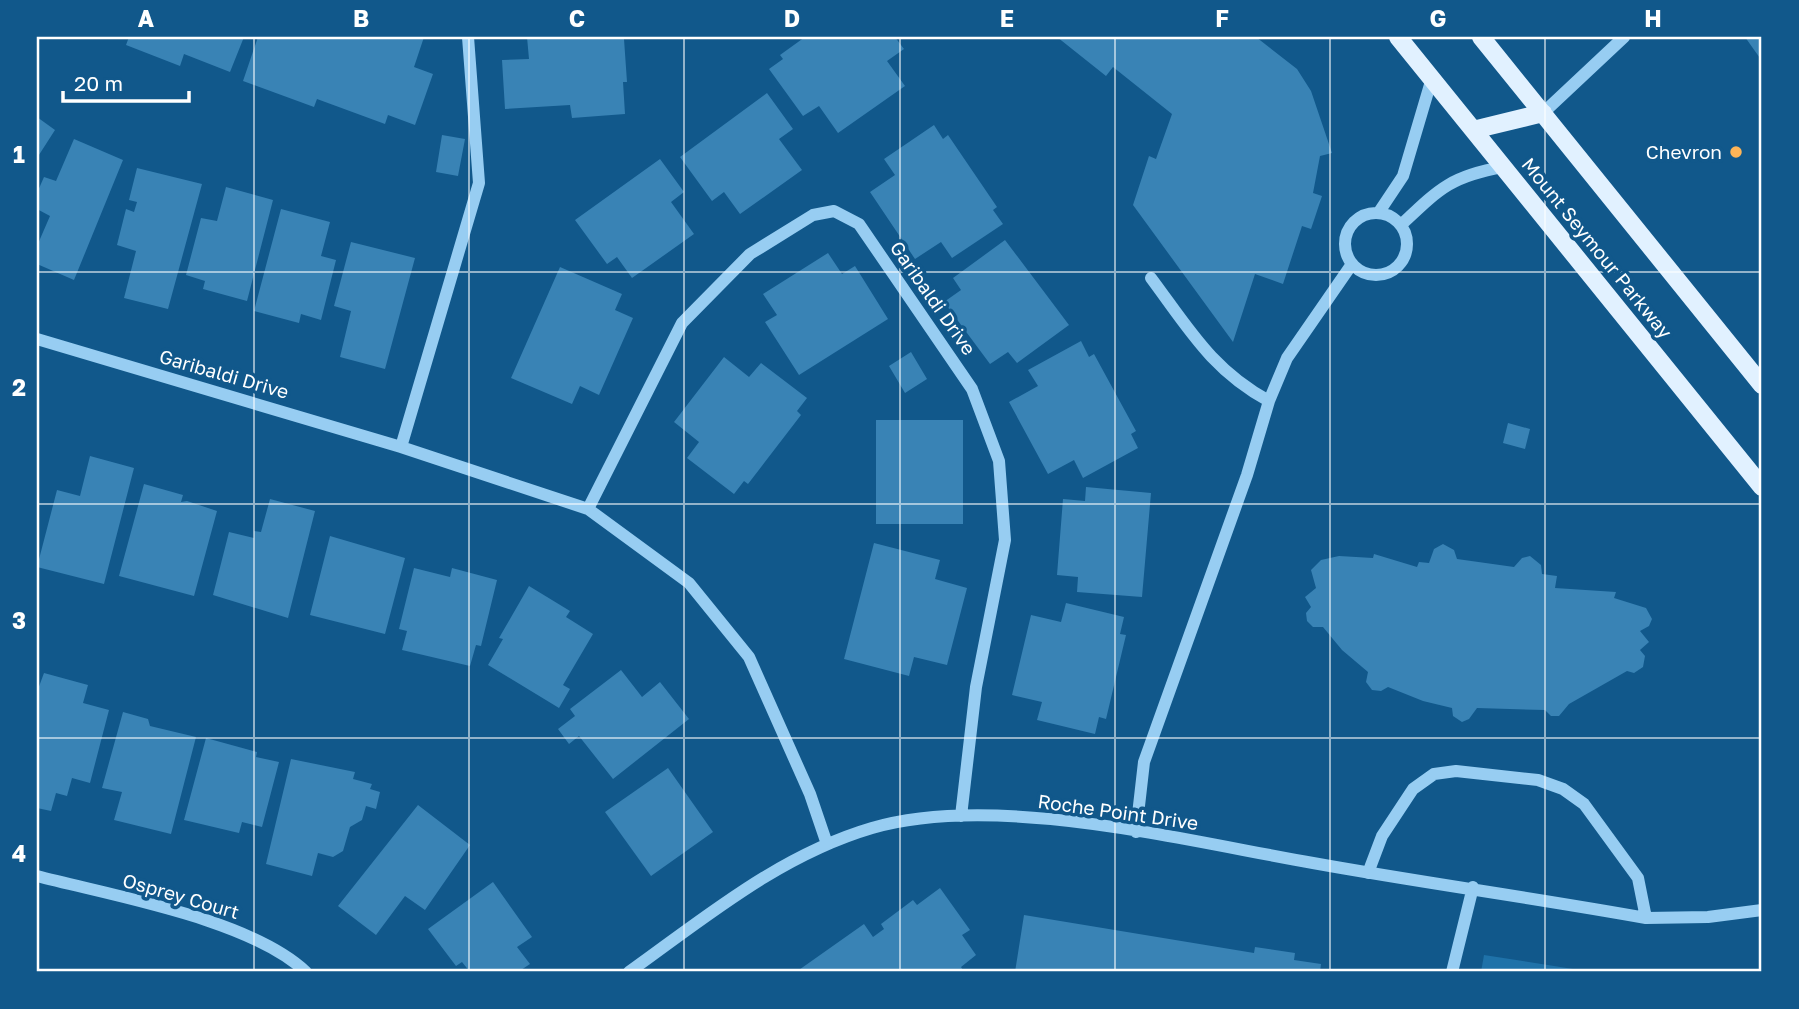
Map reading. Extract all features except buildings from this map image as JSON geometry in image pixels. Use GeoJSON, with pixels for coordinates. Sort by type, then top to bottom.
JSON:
{"type":"FeatureCollection","features":[{"type":"Feature","properties":{"kind":"main road","name":"Mount Seymour Parkway"},"geometry":{"type":"LineString","coordinates":[[1398,37],[1762,487]]}},
{"type":"Feature","properties":{"kind":"main road"},"geometry":{"type":"LineString","coordinates":[[1481,37],[1762,385]]}},
{"type":"Feature","properties":{"kind":"main road"},"geometry":{"type":"LineString","coordinates":[[1473,130],[1543,113]]}},
{"type":"Feature","properties":{"kind":"street"},"geometry":{"type":"LineString","coordinates":[[401,447],[479,183],[468,37]]}},
{"type":"Feature","properties":{"kind":"street"},"geometry":{"type":"LineString","coordinates":[[1543,113],[1624,37]]}},
{"type":"Feature","properties":{"kind":"street"},"geometry":{"type":"LineString","coordinates":[[1379,212],[1403,176],[1432,79]]}},
{"type":"Feature","properties":{"kind":"street"},"geometry":{"type":"LineString","coordinates":[[1401,225],[1449,182],[1469,173],[1503,167]]}},
{"type":"Feature","properties":{"kind":"street","name":"Garibaldi Drive"},"geometry":{"type":"LineString","coordinates":[[588,509],[682,323],[750,254],[813,215],[834,211],[859,224],[972,389],[999,461],[1005,540],[976,687],[961,816]]}},
{"type":"Feature","properties":{"kind":"street"},"geometry":{"type":"LineString","coordinates":[[1379,212],[1391,216],[1401,225],[1407,237],[1407,249],[1395,269],[1383,275],[1371,275],[1352,264],[1346,254],[1346,232],[1354,221],[1365,214],[1379,212]]}},
{"type":"Feature","properties":{"kind":"street"},"geometry":{"type":"LineString","coordinates":[[1136,832],[1144,762],[1247,475],[1269,401],[1287,358],[1352,264]]}},
{"type":"Feature","properties":{"kind":"street"},"geometry":{"type":"LineString","coordinates":[[1151,278],[1224,372],[1240,385],[1269,401]]}},
{"type":"Feature","properties":{"kind":"street","name":"Garibaldi Drive"},"geometry":{"type":"LineString","coordinates":[[37,339],[401,447],[588,509],[688,583],[749,657],[805,782],[827,844]]}},
{"type":"Feature","properties":{"kind":"street"},"geometry":{"type":"LineString","coordinates":[[1368,873],[1382,836],[1413,789],[1434,774],[1456,771],[1538,780],[1563,789],[1584,804],[1638,878],[1646,918]]}},
{"type":"Feature","properties":{"kind":"street","name":"Roche Point Drive"},"geometry":{"type":"LineString","coordinates":[[629,972],[777,868],[827,844],[873,828],[918,818],[961,816],[1054,820],[1368,873],[1473,887],[1646,918],[1708,917],[1762,910]]}},
{"type":"Feature","properties":{"kind":"street","name":"Osprey Court"},"geometry":{"type":"LineString","coordinates":[[37,876],[222,925],[292,959],[306,972]]}},
{"type":"Feature","properties":{"kind":"street"},"geometry":{"type":"LineString","coordinates":[[1452,972],[1473,887]]}},
{"type":"Feature","properties":{"kind":"shaded area"},"geometry":{"type":"Polygon","coordinates":[[[1484,955],[1592,972],[1481,972],[1484,955]]]}},
{"type":"Feature","properties":{"kind":"place","name":"Chevron"},"geometry":{"type":"Point","coordinates":[1736,152]}}]}
